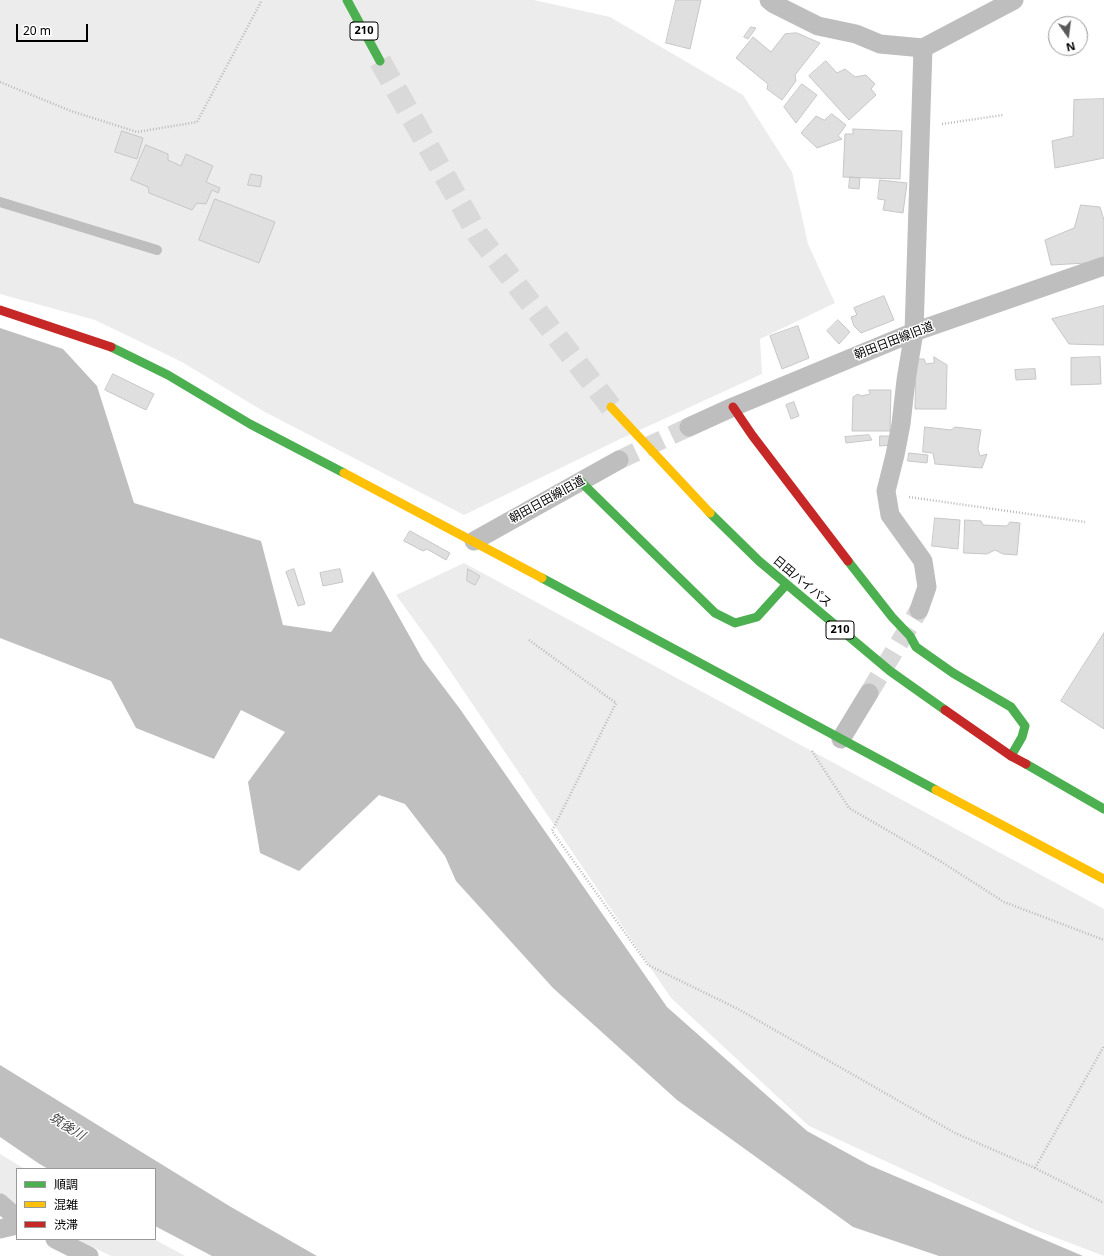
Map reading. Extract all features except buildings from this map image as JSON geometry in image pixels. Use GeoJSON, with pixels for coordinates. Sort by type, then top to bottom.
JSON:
{"type":"FeatureCollection","features":[{"type":"Feature","properties":{"kind":"main road","name":"210"},"geometry":{"type":"LineString","coordinates":[[347,0],[380,61]]}},
{"type":"Feature","properties":{"kind":"main road"},"geometry":{"type":"LineString","coordinates":[[0,310],[109,346],[168,375],[250,424],[474,541],[1104,879]]}},
{"type":"Feature","properties":{"kind":"main road","name":"日田バイパス"},"geometry":{"type":"LineString","coordinates":[[612,407],[697,500],[759,561],[890,671],[1010,756],[1104,809]]}},
{"type":"Feature","properties":{"kind":"main road"},"geometry":{"type":"LineString","coordinates":[[732,407],[839,549],[892,617],[910,636],[916,647],[953,673],[1011,708],[1025,726],[1022,737],[1010,756]]}},
{"type":"Feature","properties":{"kind":"main road"},"geometry":{"type":"LineString","coordinates":[[580,481],[715,613],[735,623],[757,617],[786,585]]}},
{"type":"Feature","properties":{"kind":"street"},"geometry":{"type":"LineString","coordinates":[[769,0],[818,26],[856,34],[880,44],[923,48],[1014,0]]}},
{"type":"Feature","properties":{"kind":"street"},"geometry":{"type":"LineString","coordinates":[[919,610],[927,587],[923,561],[890,515],[886,491],[902,424],[906,380],[914,332],[923,48]]}},
{"type":"Feature","properties":{"kind":"street","name":"朝田日田線旧道"},"geometry":{"type":"LineString","coordinates":[[688,427],[732,407],[914,332],[1104,266]]}},
{"type":"Feature","properties":{"kind":"street","name":"朝田日田線旧道"},"geometry":{"type":"LineString","coordinates":[[474,541],[619,460]]}},
{"type":"Feature","properties":{"kind":"street"},"geometry":{"type":"LineString","coordinates":[[841,739],[869,693]]}},
{"type":"Feature","properties":{"kind":"street"},"geometry":{"type":"LineString","coordinates":[[0,1203],[16,1217]]}},
{"type":"Feature","properties":{"kind":"street"},"geometry":{"type":"LineString","coordinates":[[0,1229],[16,1225]]}},
{"type":"Feature","properties":{"kind":"street"},"geometry":{"type":"LineString","coordinates":[[57,1240],[85,1255]]}},
{"type":"Feature","properties":{"kind":"lane"},"geometry":{"type":"LineString","coordinates":[[0,202],[157,250]]}},
{"type":"Feature","properties":{"kind":"path"},"geometry":{"type":"LineString","coordinates":[[0,82],[71,111],[137,132],[197,122],[262,0]]}},
{"type":"Feature","properties":{"kind":"path"},"geometry":{"type":"LineString","coordinates":[[920,127],[1003,116]]}},
{"type":"Feature","properties":{"kind":"path"},"geometry":{"type":"LineString","coordinates":[[886,491],[907,497],[1085,522]]}},
{"type":"Feature","properties":{"kind":"path"},"geometry":{"type":"LineString","coordinates":[[529,640],[616,703],[552,831],[648,965],[738,1009],[955,1132],[1035,1168],[1104,1203]]}},
{"type":"Feature","properties":{"kind":"path"},"geometry":{"type":"LineString","coordinates":[[809,746],[849,808],[940,861],[1004,902],[1104,940]]}},
{"type":"Feature","properties":{"kind":"path"},"geometry":{"type":"LineString","coordinates":[[1035,1168],[1104,1046]]}},
{"type":"Feature","properties":{"kind":"shaded area"},"geometry":{"type":"Polygon","coordinates":[[[0,0],[534,0],[610,17],[743,95],[792,172],[808,244],[835,303],[760,339],[762,374],[616,441],[464,515],[263,411],[182,362],[95,320],[0,294],[0,0]]]}},
{"type":"Feature","properties":{"kind":"shaded area"},"geometry":{"type":"Polygon","coordinates":[[[464,563],[1104,909],[1104,1256],[1033,1229],[809,1126],[671,998],[436,650],[396,595],[464,563]]]}},
{"type":"Feature","properties":{"kind":"shaded area"},"geometry":{"type":"Polygon","coordinates":[[[0,1154],[23,1168],[16,1168],[16,1207],[0,1195],[0,1154]]]}},
{"type":"Feature","properties":{"kind":"shaded area"},"geometry":{"type":"Polygon","coordinates":[[[79,1240],[156,1240],[185,1256],[111,1256],[79,1240]]]}},
{"type":"Feature","properties":{"kind":"water"},"geometry":{"type":"Polygon","coordinates":[[[0,328],[63,349],[97,386],[134,503],[261,541],[283,625],[331,632],[373,571],[423,660],[460,709],[667,1007],[807,1131],[869,1165],[1083,1256],[939,1256],[853,1227],[677,1100],[553,988],[456,881],[445,856],[405,804],[379,795],[299,871],[260,853],[248,782],[285,732],[241,710],[214,759],[136,728],[111,681],[0,638],[0,328]]]}},
{"type":"Feature","properties":{"kind":"water","name":"筑後川"},"geometry":{"type":"Polygon","coordinates":[[[0,1065],[231,1207],[317,1256],[212,1256],[156,1227],[156,1168],[46,1168],[0,1137],[0,1065]]]}},
{"type":"Feature","properties":{"kind":"tunnel"},"geometry":{"type":"LineString","coordinates":[[380,61],[478,235],[611,407]]}},
{"type":"Feature","properties":{"kind":"tunnel"},"geometry":{"type":"LineString","coordinates":[[619,460],[689,427]]}},
{"type":"Feature","properties":{"kind":"tunnel"},"geometry":{"type":"LineString","coordinates":[[869,693],[919,610]]}},
{"type":"Feature","properties":{"kind":"traffic: fast"},"geometry":{"type":"LineString","coordinates":[[347,0],[380,61]]}},
{"type":"Feature","properties":{"kind":"traffic: fast"},"geometry":{"type":"LineString","coordinates":[[111,347],[168,375],[250,424],[344,473]]}},
{"type":"Feature","properties":{"kind":"traffic: fast"},"geometry":{"type":"LineString","coordinates":[[580,481],[715,613],[735,623],[757,617],[786,585]]}},
{"type":"Feature","properties":{"kind":"traffic: fast"},"geometry":{"type":"LineString","coordinates":[[710,513],[759,561],[890,671],[945,710]]}},
{"type":"Feature","properties":{"kind":"traffic: fast"},"geometry":{"type":"LineString","coordinates":[[848,561],[892,617],[910,636],[916,647],[953,673],[1011,707],[1025,726],[1022,737],[1011,756]]}},
{"type":"Feature","properties":{"kind":"traffic: fast"},"geometry":{"type":"LineString","coordinates":[[542,578],[936,790]]}},
{"type":"Feature","properties":{"kind":"traffic: fast"},"geometry":{"type":"LineString","coordinates":[[1026,764],[1104,809]]}},
{"type":"Feature","properties":{"kind":"traffic: slow"},"geometry":{"type":"LineString","coordinates":[[611,407],[710,513]]}},
{"type":"Feature","properties":{"kind":"traffic: slow"},"geometry":{"type":"LineString","coordinates":[[344,473],[542,578]]}},
{"type":"Feature","properties":{"kind":"traffic: slow"},"geometry":{"type":"LineString","coordinates":[[936,790],[1104,879]]}},
{"type":"Feature","properties":{"kind":"traffic: jam"},"geometry":{"type":"LineString","coordinates":[[0,310],[111,347]]}},
{"type":"Feature","properties":{"kind":"traffic: jam"},"geometry":{"type":"LineString","coordinates":[[733,407],[752,435],[848,561]]}},
{"type":"Feature","properties":{"kind":"traffic: jam"},"geometry":{"type":"LineString","coordinates":[[945,710],[1011,756],[1026,764]]}}]}
